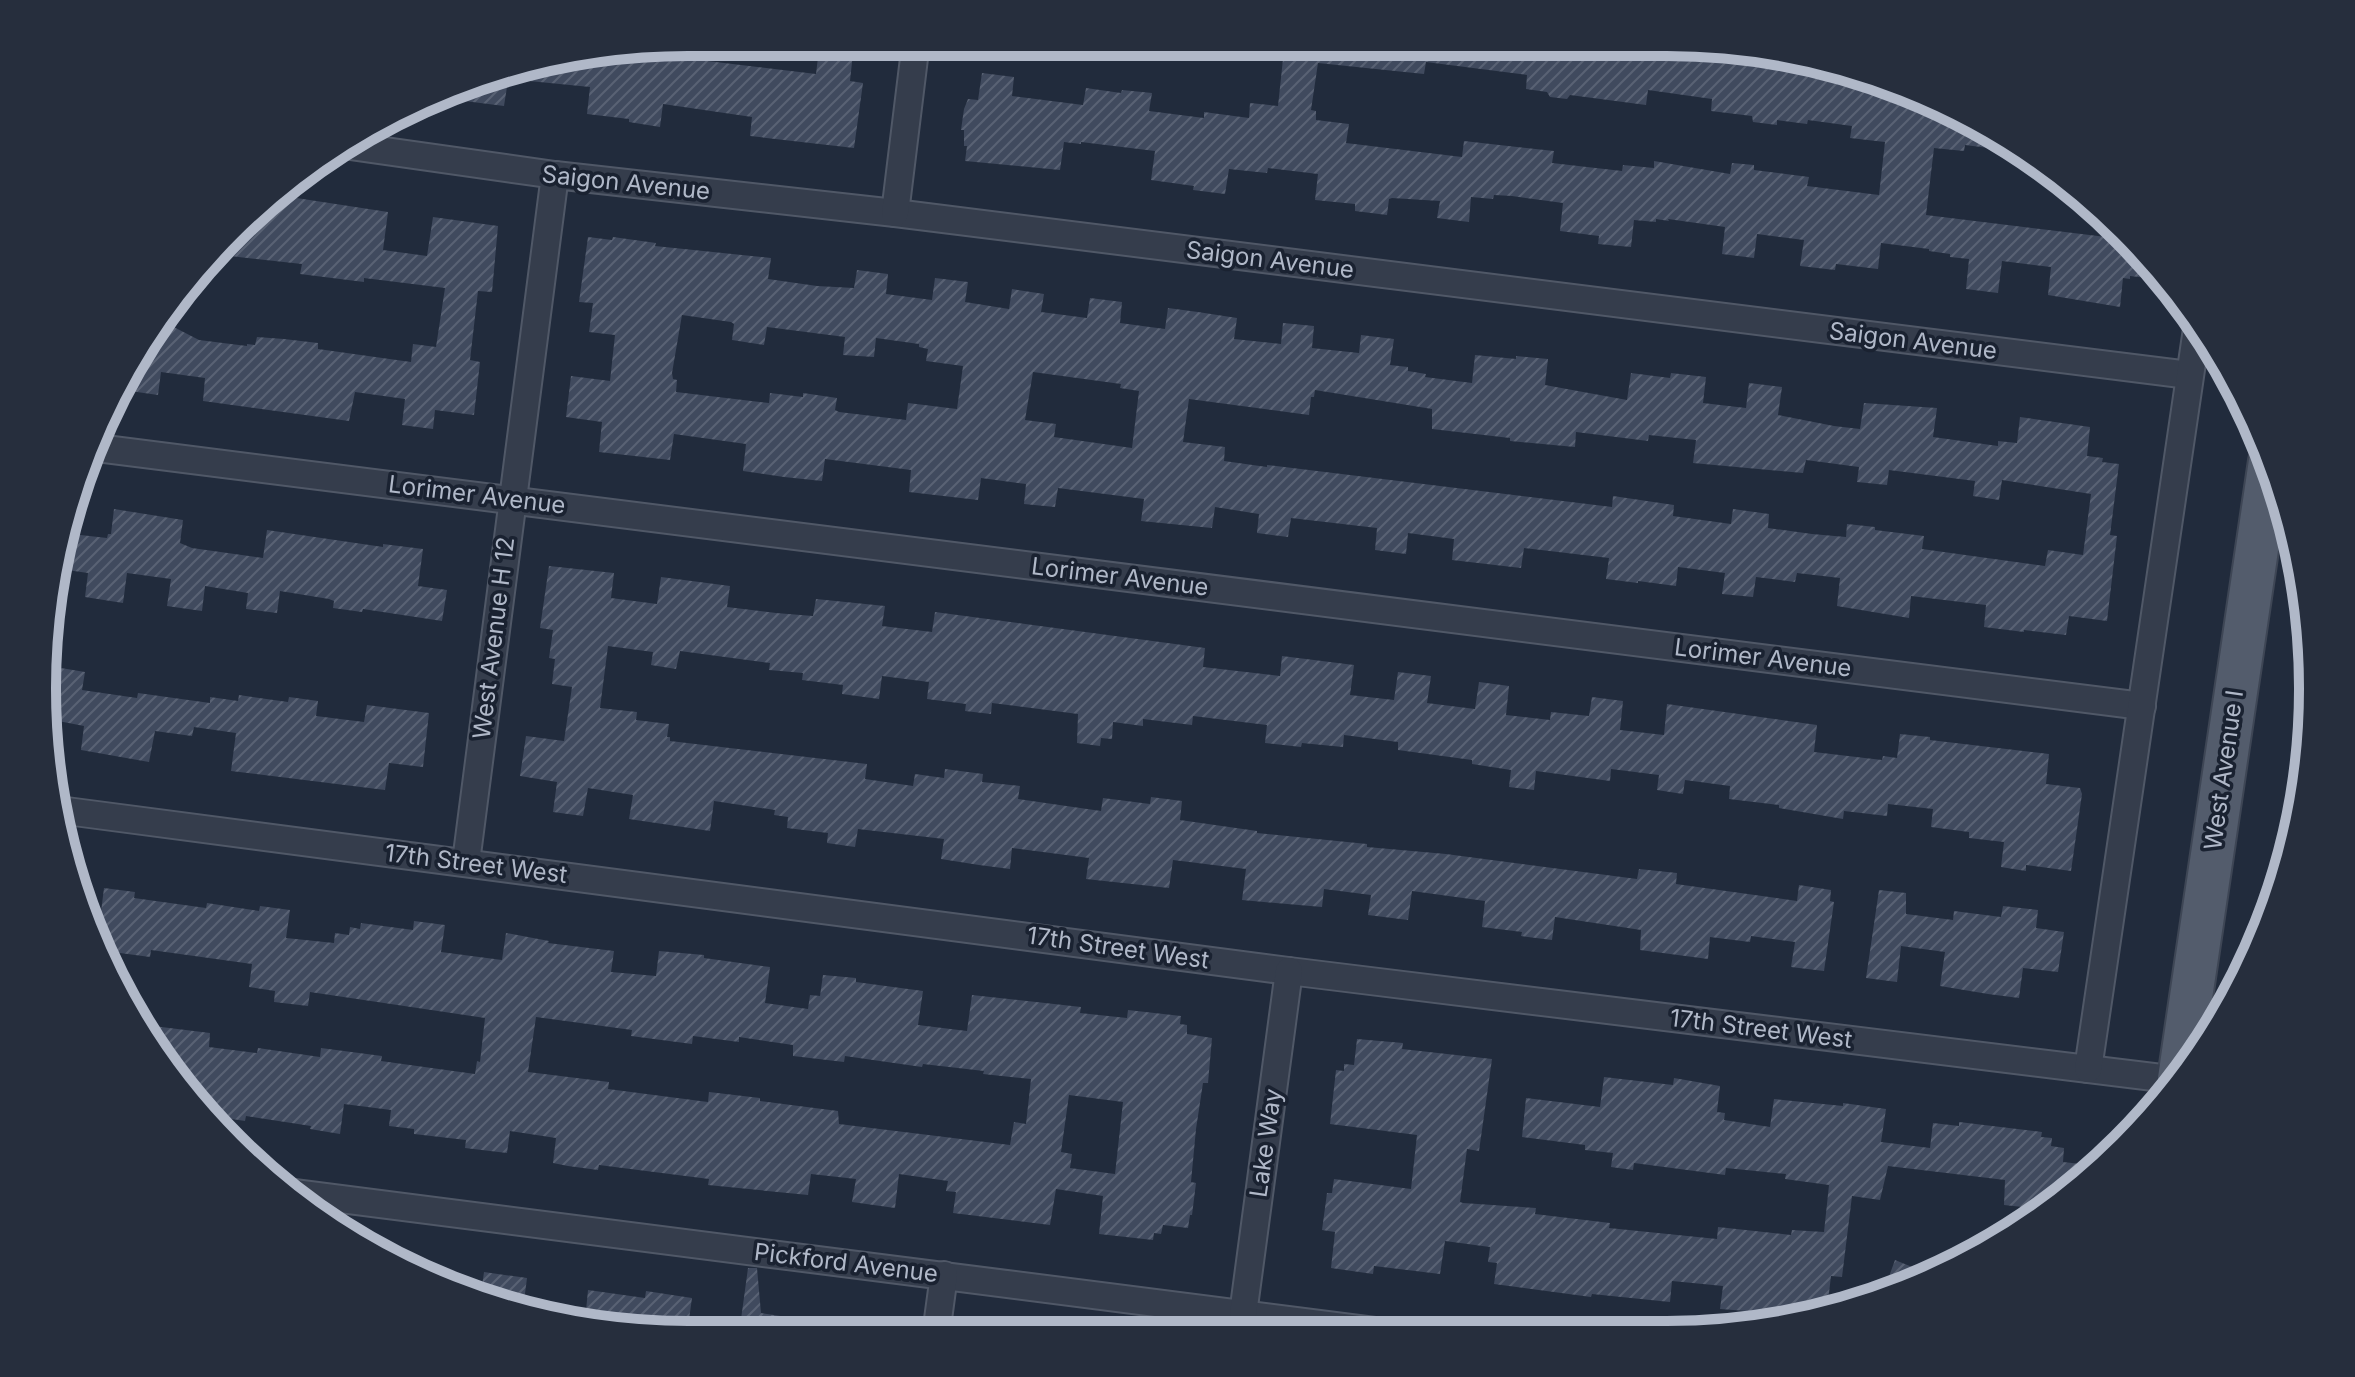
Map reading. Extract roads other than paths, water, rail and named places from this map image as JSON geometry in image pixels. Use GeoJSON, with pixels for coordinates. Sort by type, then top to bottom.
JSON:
{"type":"FeatureCollection","features":[{"type":"Feature","properties":{"kind":"main road","name":"West Avenue I"},"geometry":{"type":"LineString","coordinates":[[2182,1055],[2266,488]]}},
{"type":"Feature","properties":{"kind":"street"},"geometry":{"type":"LineString","coordinates":[[895,213],[914,56]]}},
{"type":"Feature","properties":{"kind":"street","name":"Saigon Avenue"},"geometry":{"type":"LineString","coordinates":[[361,148],[555,175],[895,213],[2189,375]]}},
{"type":"Feature","properties":{"kind":"street","name":"West Avenue H 12"},"geometry":{"type":"LineString","coordinates":[[466,862],[555,175]]}},
{"type":"Feature","properties":{"kind":"street"},"geometry":{"type":"LineString","coordinates":[[2088,1069],[2195,341]]}},
{"type":"Feature","properties":{"kind":"street","name":"Lorimer Avenue"},"geometry":{"type":"LineString","coordinates":[[103,449],[2142,706]]}},
{"type":"Feature","properties":{"kind":"street","name":"17th Street West"},"geometry":{"type":"LineString","coordinates":[[68,811],[1289,971],[2165,1078]]}},
{"type":"Feature","properties":{"kind":"street","name":"Lake Way"},"geometry":{"type":"LineString","coordinates":[[1243,1314],[1289,971]]}},
{"type":"Feature","properties":{"kind":"street","name":"Pickford Avenue"},"geometry":{"type":"LineString","coordinates":[[310,1195],[1297,1321]]}},
{"type":"Feature","properties":{"kind":"street"},"geometry":{"type":"LineString","coordinates":[[938,1321],[944,1275]]}}]}
